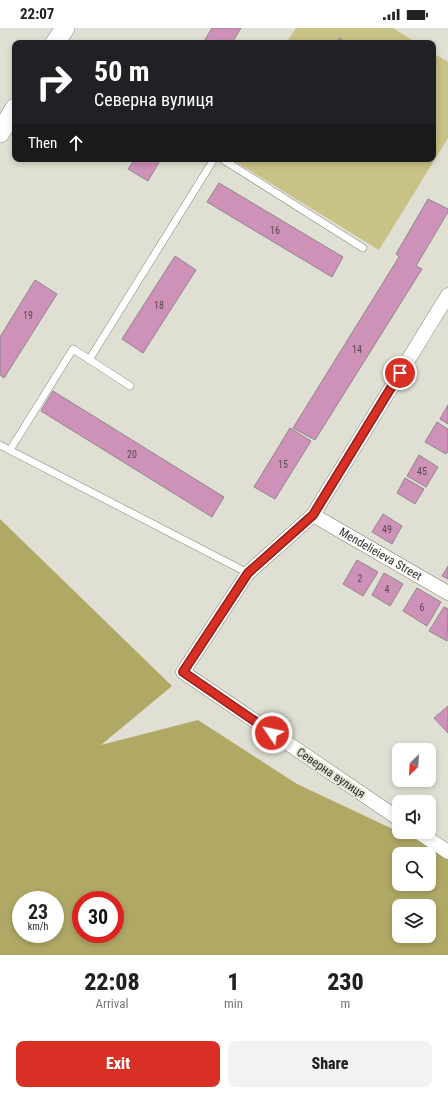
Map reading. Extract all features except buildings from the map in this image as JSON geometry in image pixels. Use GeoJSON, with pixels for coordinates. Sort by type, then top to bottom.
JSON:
{"type":"FeatureCollection","features":[{"type":"Feature","properties":{"kind":"main road"},"geometry":{"type":"LineString","coordinates":[[58,40],[65,28]]}},
{"type":"Feature","properties":{"kind":"main road"},"geometry":{"type":"LineString","coordinates":[[0,133],[12,113]]}},
{"type":"Feature","properties":{"kind":"street"},"geometry":{"type":"LineString","coordinates":[[248,573],[313,515],[448,295]]}},
{"type":"Feature","properties":{"kind":"street","name":"Mendelieieva Street"},"geometry":{"type":"LineString","coordinates":[[313,515],[448,593]]}},
{"type":"Feature","properties":{"kind":"street","name":"Северна вулиця"},"geometry":{"type":"LineString","coordinates":[[248,573],[183,672],[392,814]]}},
{"type":"Feature","properties":{"kind":"street"},"geometry":{"type":"LineString","coordinates":[[428,839],[448,852]]}},
{"type":"Feature","properties":{"kind":"lane"},"geometry":{"type":"LineString","coordinates":[[89,360],[212,162]]}},
{"type":"Feature","properties":{"kind":"lane"},"geometry":{"type":"LineString","coordinates":[[227,162],[363,248]]}},
{"type":"Feature","properties":{"kind":"lane"},"geometry":{"type":"LineString","coordinates":[[10,450],[73,349],[130,386]]}},
{"type":"Feature","properties":{"kind":"lane"},"geometry":{"type":"LineString","coordinates":[[0,445],[248,573]]}},
{"type":"Feature","properties":{"kind":"shaded area"},"geometry":{"type":"Polygon","coordinates":[[[296,28],[393,28],[412,40],[288,40],[296,28]]]}},
{"type":"Feature","properties":{"kind":"shaded area"},"geometry":{"type":"Polygon","coordinates":[[[436,55],[448,62],[448,138],[436,157],[436,55]]]}},
{"type":"Feature","properties":{"kind":"shaded area"},"geometry":{"type":"Polygon","coordinates":[[[236,162],[433,162],[379,250],[236,162]]]}},
{"type":"Feature","properties":{"kind":"shaded area"},"geometry":{"type":"Polygon","coordinates":[[[0,519],[172,686],[101,745],[198,720],[297,784],[392,829],[392,839],[414,839],[431,847],[392,847],[392,891],[436,891],[436,849],[448,855],[448,955],[0,955],[0,519]]]}},
{"type":"Feature","properties":{"kind":"route"},"geometry":{"type":"LineString","coordinates":[[272,733],[183,672],[248,573],[313,515],[400,373]]}}]}
